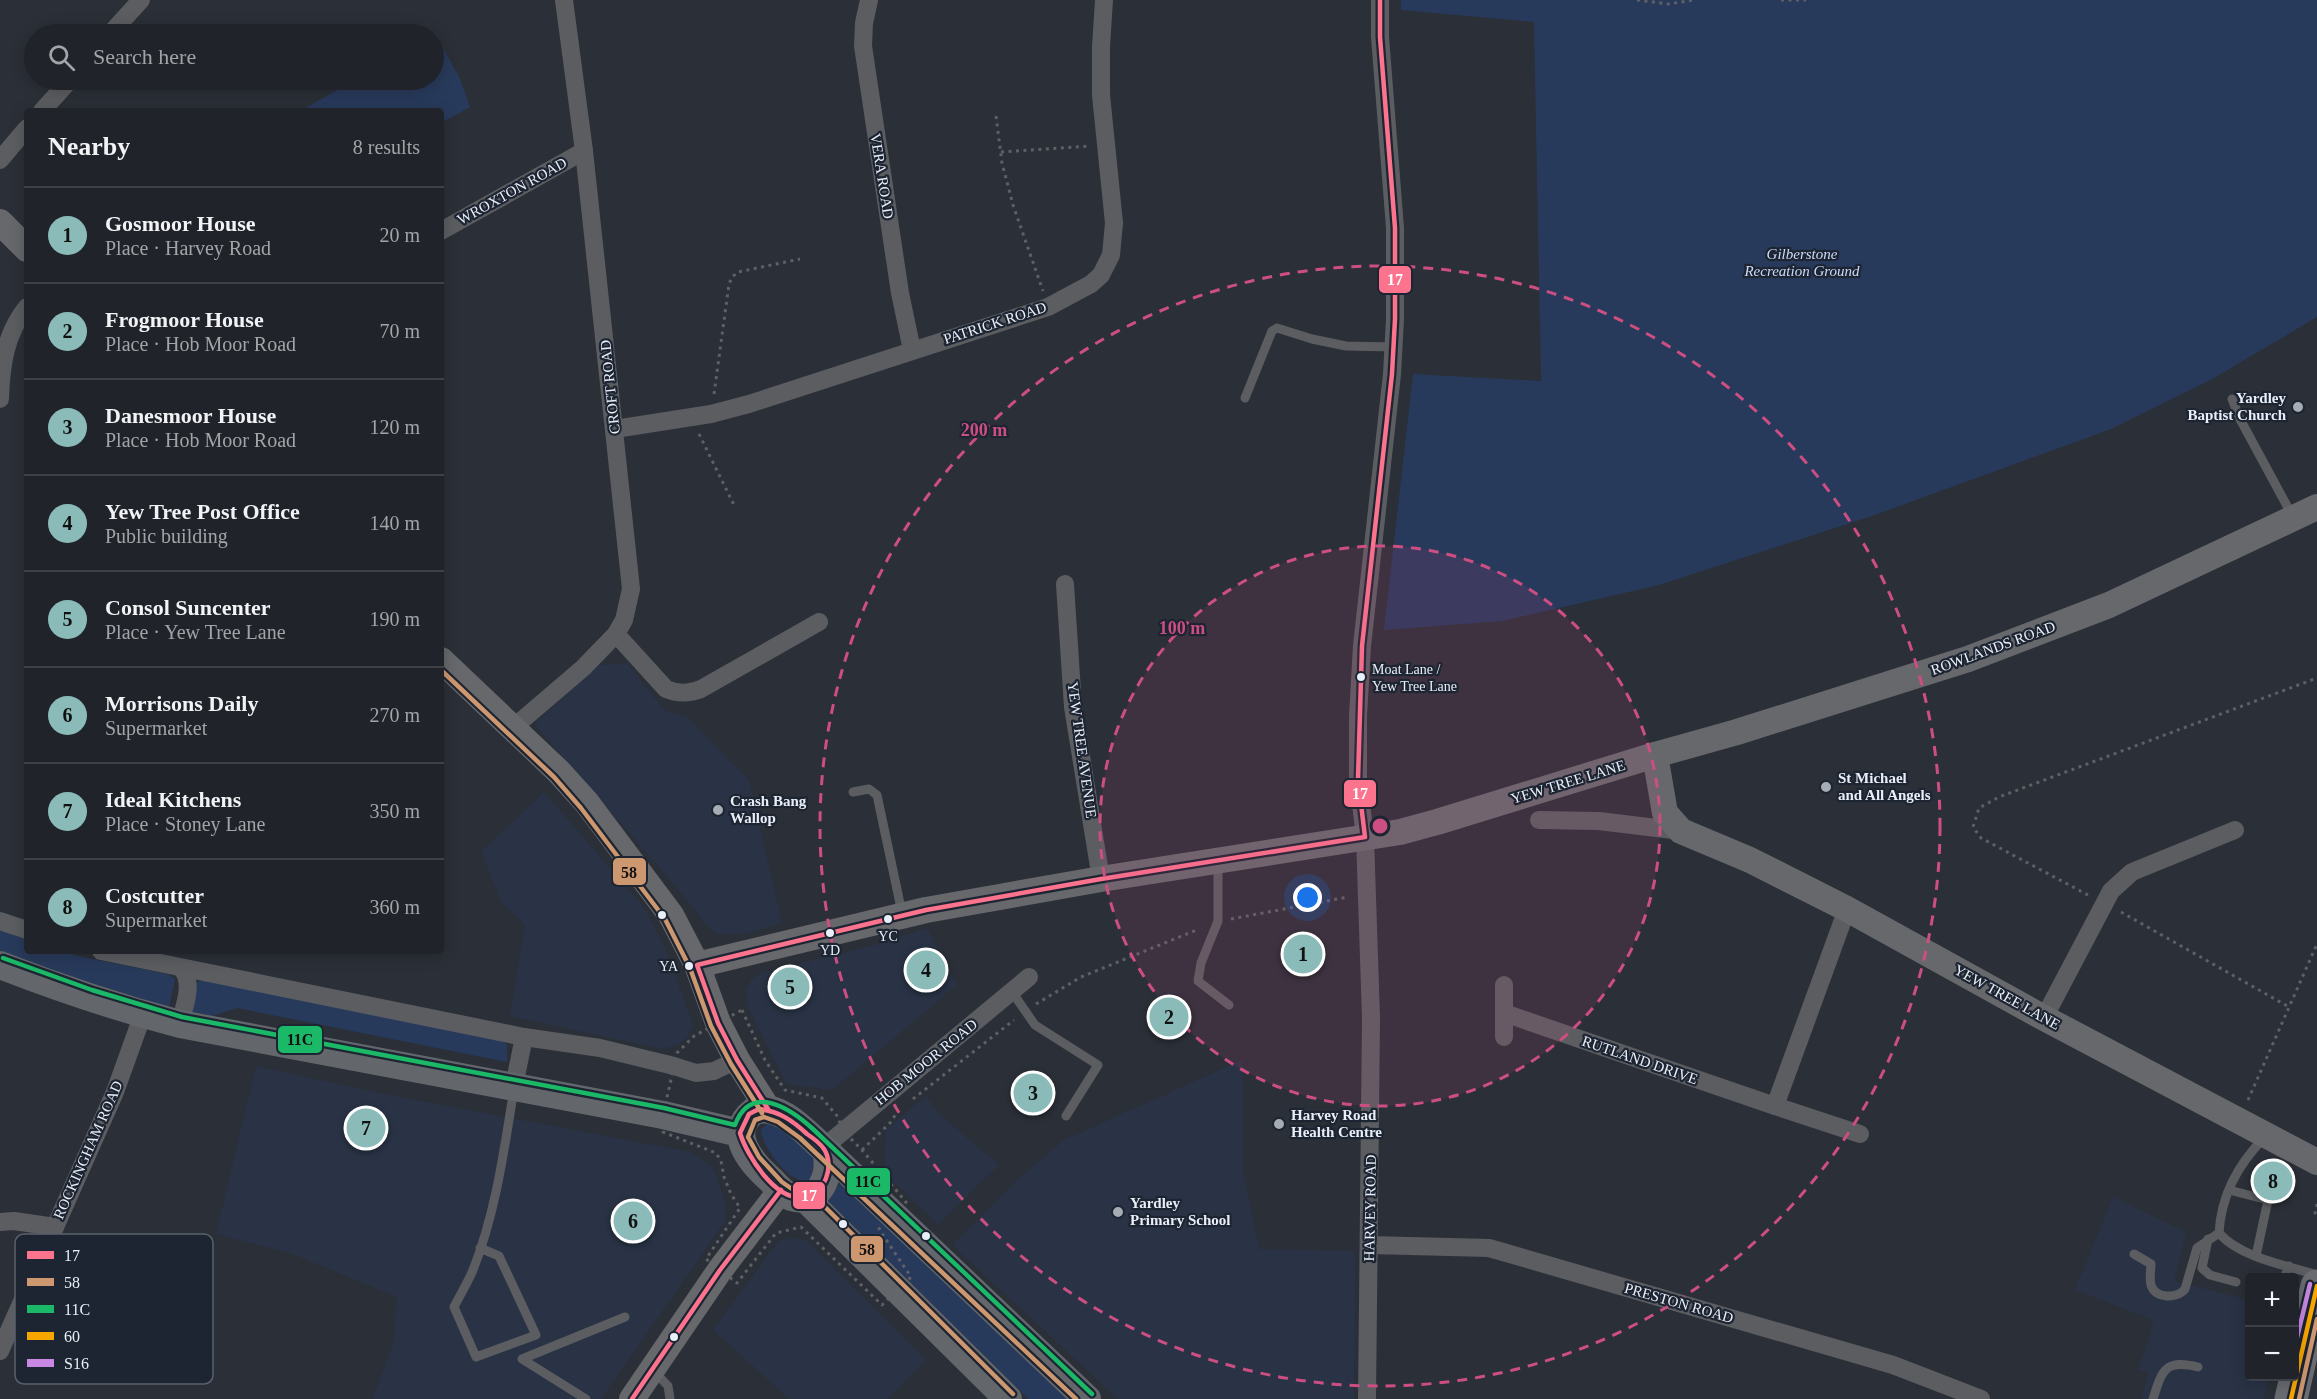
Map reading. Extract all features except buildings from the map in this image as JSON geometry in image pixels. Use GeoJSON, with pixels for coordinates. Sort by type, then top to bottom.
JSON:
{"type":"FeatureCollection","features":[{"type":"Feature","properties":{"kind":"highway"},"geometry":{"type":"LineString","coordinates":[[2291,1399],[2317,1286]]}},
{"type":"Feature","properties":{"kind":"main road"},"geometry":{"type":"LineString","coordinates":[[0,966],[142,1014],[180,1024],[663,1115],[740,1133]]}},
{"type":"Feature","properties":{"kind":"main road"},"geometry":{"type":"LineString","coordinates":[[1008,1399],[793,1194],[758,1169],[745,1150],[740,1133],[749,1114],[759,1109],[768,1109],[786,1117],[825,1151],[1087,1399]]}},
{"type":"Feature","properties":{"kind":"main road"},"geometry":{"type":"LineString","coordinates":[[793,1194],[820,1189],[829,1167],[825,1151]]}},
{"type":"Feature","properties":{"kind":"street"},"geometry":{"type":"LineString","coordinates":[[119,24],[141,0]]}},
{"type":"Feature","properties":{"kind":"street","name":"CROFT ROAD"},"geometry":{"type":"LineString","coordinates":[[514,727],[583,668],[616,634],[624,620],[631,589],[584,151],[564,0]]}},
{"type":"Feature","properties":{"kind":"street","name":"VERA ROAD"},"geometry":{"type":"LineString","coordinates":[[869,0],[864,22],[863,46],[900,293],[912,350]]}},
{"type":"Feature","properties":{"kind":"street","name":"PATRICK ROAD"},"geometry":{"type":"LineString","coordinates":[[615,429],[711,414],[749,404],[1048,307],[1091,284],[1101,274],[1111,255],[1114,223],[1105,144],[1101,47],[1104,0]]}},
{"type":"Feature","properties":{"kind":"street","name":"HARVEY ROAD"},"geometry":{"type":"LineString","coordinates":[[1367,1399],[1371,1018],[1365,837],[1358,779],[1361,669],[1394,347],[1395,228],[1380,37],[1380,0]]}},
{"type":"Feature","properties":{"kind":"street"},"geometry":{"type":"LineString","coordinates":[[49,108],[62,90]]}},
{"type":"Feature","properties":{"kind":"street"},"geometry":{"type":"LineString","coordinates":[[0,160],[24,132]]}},
{"type":"Feature","properties":{"kind":"street","name":"WROXTON ROAD"},"geometry":{"type":"LineString","coordinates":[[444,229],[584,151]]}},
{"type":"Feature","properties":{"kind":"street"},"geometry":{"type":"LineString","coordinates":[[0,222],[24,246]]}},
{"type":"Feature","properties":{"kind":"street"},"geometry":{"type":"LineString","coordinates":[[0,399],[0,376],[6,345],[18,318],[24,311]]}},
{"type":"Feature","properties":{"kind":"street","name":"ROWLANDS ROAD"},"geometry":{"type":"LineString","coordinates":[[1655,755],[1737,732],[1968,659],[2109,605],[2306,513]]}},
{"type":"Feature","properties":{"kind":"street","name":"YEW TREE AVENUE"},"geometry":{"type":"LineString","coordinates":[[1065,584],[1073,707],[1101,879]]}},
{"type":"Feature","properties":{"kind":"street"},"geometry":{"type":"LineString","coordinates":[[616,634],[666,689],[691,693],[819,621]]}},
{"type":"Feature","properties":{"kind":"street"},"geometry":{"type":"LineString","coordinates":[[444,663],[559,772],[608,830],[671,915],[697,965],[718,1023],[737,1060],[768,1109]]}},
{"type":"Feature","properties":{"kind":"street","name":"YEW TREE LANE"},"geometry":{"type":"LineString","coordinates":[[697,965],[903,915],[1101,879],[1365,837],[1437,822],[1655,755],[1665,813],[1681,831],[1750,860],[1847,909],[2044,1018],[2317,1162]]}},
{"type":"Feature","properties":{"kind":"street"},"geometry":{"type":"LineString","coordinates":[[1539,820],[1599,821],[1681,831]]}},
{"type":"Feature","properties":{"kind":"street"},"geometry":{"type":"LineString","coordinates":[[2044,1018],[2111,891],[2132,872],[2235,830]]}},
{"type":"Feature","properties":{"kind":"street"},"geometry":{"type":"LineString","coordinates":[[1775,1106],[1847,909]]}},
{"type":"Feature","properties":{"kind":"street"},"geometry":{"type":"LineString","coordinates":[[0,921],[24,929]]}},
{"type":"Feature","properties":{"kind":"street"},"geometry":{"type":"LineString","coordinates":[[114,954],[524,1037],[600,1048],[696,1073],[714,1071],[737,1060]]}},
{"type":"Feature","properties":{"kind":"street"},"geometry":{"type":"LineString","coordinates":[[180,1024],[188,984],[187,975],[182,969]]}},
{"type":"Feature","properties":{"kind":"street","name":"HOB MOOR ROAD"},"geometry":{"type":"LineString","coordinates":[[825,1151],[1029,977]]}},
{"type":"Feature","properties":{"kind":"street"},"geometry":{"type":"LineString","coordinates":[[1504,985],[1504,1037]]}},
{"type":"Feature","properties":{"kind":"street","name":"RUTLAND DRIVE"},"geometry":{"type":"LineString","coordinates":[[1504,1013],[1860,1134]]}},
{"type":"Feature","properties":{"kind":"street","name":"ROCKINGHAM ROAD"},"geometry":{"type":"LineString","coordinates":[[52,1234],[115,1092],[142,1014]]}},
{"type":"Feature","properties":{"kind":"street"},"geometry":{"type":"LineString","coordinates":[[514,1086],[524,1037]]}},
{"type":"Feature","properties":{"kind":"street"},"geometry":{"type":"LineString","coordinates":[[632,1399],[720,1270],[793,1194]]}},
{"type":"Feature","properties":{"kind":"street"},"geometry":{"type":"LineString","coordinates":[[0,1222],[14,1221],[55,1227]]}},
{"type":"Feature","properties":{"kind":"street","name":"PRESTON ROAD"},"geometry":{"type":"LineString","coordinates":[[1369,1245],[1490,1248],[1893,1365],[1981,1399]]}},
{"type":"Feature","properties":{"kind":"street","name":"ROCKINGHAM ROAD"},"geometry":{"type":"LineString","coordinates":[[0,1351],[15,1317]]}},
{"type":"Feature","properties":{"kind":"lane"},"geometry":{"type":"LineString","coordinates":[[1245,398],[1272,331],[1278,328],[1312,339],[1346,346],[1394,347]]}},
{"type":"Feature","properties":{"kind":"lane"},"geometry":{"type":"LineString","coordinates":[[2232,399],[2240,419],[2306,513]]}},
{"type":"Feature","properties":{"kind":"lane"},"geometry":{"type":"LineString","coordinates":[[853,792],[869,789],[877,795],[903,915]]}},
{"type":"Feature","properties":{"kind":"lane"},"geometry":{"type":"LineString","coordinates":[[1218,862],[1218,921],[1201,963],[1198,981],[1229,1005]]}},
{"type":"Feature","properties":{"kind":"lane"},"geometry":{"type":"LineString","coordinates":[[1012,992],[1035,1025],[1098,1065],[1066,1116]]}},
{"type":"Feature","properties":{"kind":"lane"},"geometry":{"type":"LineString","coordinates":[[480,1248],[499,1256],[536,1335],[476,1357],[454,1307],[473,1270],[497,1191],[514,1086]]}},
{"type":"Feature","properties":{"kind":"lane"},"geometry":{"type":"LineString","coordinates":[[2266,1136],[2247,1156],[2229,1190],[2220,1216],[2219,1233],[2226,1242],[2256,1256],[2317,1275]]}},
{"type":"Feature","properties":{"kind":"lane"},"geometry":{"type":"LineString","coordinates":[[2229,1190],[2268,1200],[2256,1256]]}},
{"type":"Feature","properties":{"kind":"lane"},"geometry":{"type":"LineString","coordinates":[[2134,1254],[2151,1264],[2151,1284],[2154,1289],[2166,1296],[2174,1297],[2181,1295],[2185,1289],[2197,1248],[2219,1233]]}},
{"type":"Feature","properties":{"kind":"lane"},"geometry":{"type":"LineString","coordinates":[[2208,1239],[2202,1268],[2210,1275],[2236,1282]]}},
{"type":"Feature","properties":{"kind":"lane"},"geometry":{"type":"LineString","coordinates":[[2286,1273],[2289,1266]]}},
{"type":"Feature","properties":{"kind":"lane"},"geometry":{"type":"LineString","coordinates":[[586,1399],[522,1359],[625,1317]]}},
{"type":"Feature","properties":{"kind":"lane"},"geometry":{"type":"LineString","coordinates":[[2153,1399],[2160,1376],[2169,1365],[2182,1363],[2198,1367]]}},
{"type":"Feature","properties":{"kind":"lane"},"geometry":{"type":"LineString","coordinates":[[652,1369],[668,1386],[670,1399]]}},
{"type":"Feature","properties":{"kind":"path"},"geometry":{"type":"LineString","coordinates":[[1637,0],[1669,4],[1693,0]]}},
{"type":"Feature","properties":{"kind":"path"},"geometry":{"type":"LineString","coordinates":[[1780,0],[1806,0]]}},
{"type":"Feature","properties":{"kind":"path"},"geometry":{"type":"LineString","coordinates":[[996,116],[1001,152],[1013,205],[1048,307]]}},
{"type":"Feature","properties":{"kind":"path"},"geometry":{"type":"LineString","coordinates":[[1001,152],[1105,144]]}},
{"type":"Feature","properties":{"kind":"path"},"geometry":{"type":"LineString","coordinates":[[711,414],[729,284],[732,277],[738,272],[800,259]]}},
{"type":"Feature","properties":{"kind":"path"},"geometry":{"type":"LineString","coordinates":[[690,417],[734,505]]}},
{"type":"Feature","properties":{"kind":"path"},"geometry":{"type":"LineString","coordinates":[[2289,1007],[2104,903],[1981,838],[1973,827],[1979,808],[1998,797],[2317,678]]}},
{"type":"Feature","properties":{"kind":"path"},"geometry":{"type":"LineString","coordinates":[[862,1150],[898,1112],[1025,1011],[1081,977],[1218,921],[1368,894]]}},
{"type":"Feature","properties":{"kind":"path"},"geometry":{"type":"LineString","coordinates":[[2239,1121],[2317,944]]}},
{"type":"Feature","properties":{"kind":"path"},"geometry":{"type":"LineString","coordinates":[[2317,1204],[2315,1213],[2317,1214]]}},
{"type":"Feature","properties":{"kind":"shaded area"},"geometry":{"type":"Polygon","coordinates":[[[627,663],[664,710],[687,717],[749,780],[782,923],[745,934],[717,934],[710,929],[534,724],[598,665],[627,663]]]}},
{"type":"Feature","properties":{"kind":"shaded area"},"geometry":{"type":"Polygon","coordinates":[[[544,792],[643,906],[652,922],[667,952],[693,1025],[687,1038],[681,1043],[662,1049],[510,1016],[525,925],[501,901],[481,852],[544,792]]]}},
{"type":"Feature","properties":{"kind":"shaded area"},"geometry":{"type":"Polygon","coordinates":[[[927,928],[957,985],[832,1090],[786,1084],[747,1005],[745,991],[751,980],[761,973],[875,945],[927,928]]]}},
{"type":"Feature","properties":{"kind":"shaded area","name":"Yardley Primary School"},"geometry":{"type":"Polygon","coordinates":[[[1242,1060],[1242,1166],[1259,1249],[1355,1251],[1354,1399],[1118,1399],[952,1245],[1017,1180],[1064,1140],[1242,1060]]]}},
{"type":"Feature","properties":{"kind":"shaded area"},"geometry":{"type":"Polygon","coordinates":[[[256,1066],[379,1093],[691,1152],[710,1165],[716,1175],[725,1200],[726,1220],[601,1399],[373,1399],[393,1343],[397,1297],[290,1253],[216,1234],[256,1066]]]}},
{"type":"Feature","properties":{"kind":"shaded area"},"geometry":{"type":"Polygon","coordinates":[[[926,1096],[938,1113],[999,1165],[938,1225],[885,1173],[886,1129],[926,1096]]]}},
{"type":"Feature","properties":{"kind":"shaded area"},"geometry":{"type":"Polygon","coordinates":[[[2113,1197],[2186,1232],[2174,1281],[2245,1299],[2245,1381],[2268,1381],[2264,1399],[2142,1399],[2148,1371],[2138,1370],[2153,1326],[2151,1319],[2075,1290],[2113,1197]]]}},
{"type":"Feature","properties":{"kind":"shaded area"},"geometry":{"type":"Polygon","coordinates":[[[794,1238],[807,1241],[926,1360],[888,1399],[789,1399],[713,1330],[779,1240],[794,1238]]]}},
{"type":"Feature","properties":{"kind":"green space","name":"Gilberstone Recreation Ground"},"geometry":{"type":"Polygon","coordinates":[[[1401,0],[2317,0],[2317,317],[2214,378],[2111,429],[1869,517],[1659,585],[1502,621],[1384,630],[1413,374],[1541,381],[1534,22],[1401,10],[1401,0]]]}},
{"type":"Feature","properties":{"kind":"green space"},"geometry":{"type":"Polygon","coordinates":[[[444,50],[460,79],[470,107],[444,121],[444,108],[305,108],[337,90],[444,90],[444,50]]]}},
{"type":"Feature","properties":{"kind":"green space"},"geometry":{"type":"Polygon","coordinates":[[[0,927],[24,936],[24,954],[72,954],[167,974],[175,979],[169,1007],[43,969],[0,950],[0,927]]]}},
{"type":"Feature","properties":{"kind":"green space"},"geometry":{"type":"Polygon","coordinates":[[[205,979],[499,1038],[507,1044],[507,1062],[237,1008],[212,1016],[192,1012],[197,982],[205,979]]]}},
{"type":"Feature","properties":{"kind":"green space"},"geometry":{"type":"Polygon","coordinates":[[[767,1124],[775,1124],[815,1157],[810,1182],[792,1176],[772,1155],[764,1141],[761,1129],[767,1124]]]}},
{"type":"Feature","properties":{"kind":"green space"},"geometry":{"type":"Polygon","coordinates":[[[843,1181],[1069,1399],[1028,1399],[828,1201],[843,1181]]]}},
{"type":"Feature","properties":{"kind":"transit line","name":"17"},"geometry":{"type":"LineString","coordinates":[[768,1109],[737,1060],[718,1023],[697,965],[926,910],[1101,879],[1365,837],[1358,779],[1362,646],[1392,374],[1395,319],[1395,228],[1380,37],[1380,0]]}},
{"type":"Feature","properties":{"kind":"transit line","name":"58"},"geometry":{"type":"LineString","coordinates":[[444,673],[554,777],[581,808],[665,919],[690,968],[711,1026],[731,1064],[762,1113]]}},
{"type":"Feature","properties":{"kind":"transit line","name":"11C"},"geometry":{"type":"LineString","coordinates":[[3,958],[92,990],[182,1017],[664,1108],[735,1125],[742,1112],[751,1105],[761,1102],[772,1103],[794,1114],[813,1129],[1092,1394]]}},
{"type":"Feature","properties":{"kind":"transit line","name":"17"},"geometry":{"type":"LineString","coordinates":[[759,1109],[785,1117],[824,1149],[828,1171],[818,1191],[804,1197],[793,1197],[773,1185],[756,1165],[740,1133],[749,1114],[759,1109]]}},
{"type":"Feature","properties":{"kind":"transit line","name":"58"},"geometry":{"type":"LineString","coordinates":[[1013,1394],[819,1201],[810,1194],[792,1189],[782,1182],[759,1157],[748,1137],[755,1120],[764,1117],[778,1122],[800,1138],[1076,1399]]}},
{"type":"Feature","properties":{"kind":"transit line","name":"17"},"geometry":{"type":"LineString","coordinates":[[632,1399],[720,1270],[781,1190]]}},
{"type":"Feature","properties":{"kind":"transit line","name":"S16"},"geometry":{"type":"LineString","coordinates":[[2299,1329],[2310,1284]]}},
{"type":"Feature","properties":{"kind":"transit line","name":"60"},"geometry":{"type":"LineString","coordinates":[[2291,1399],[2317,1286]]}},
{"type":"Feature","properties":{"kind":"transit line","name":"58"},"geometry":{"type":"LineString","coordinates":[[2299,1399],[2317,1319]]}},
{"type":"Feature","properties":{"kind":"place","name":"Yardley Baptist Church"},"geometry":{"type":"Point","coordinates":[2298,407]}},
{"type":"Feature","properties":{"kind":"place","name":"Moat Lane / Yew Tree Lane"},"geometry":{"type":"Point","coordinates":[1361,677]}},
{"type":"Feature","properties":{"kind":"place","name":"St Michael and All Angels"},"geometry":{"type":"Point","coordinates":[1826,787]}},
{"type":"Feature","properties":{"kind":"place","name":"Crash Bang Wallop"},"geometry":{"type":"Point","coordinates":[718,810]}},
{"type":"Feature","properties":{"kind":"place","name":"YC"},"geometry":{"type":"Point","coordinates":[888,919]}},
{"type":"Feature","properties":{"kind":"place","name":"YD"},"geometry":{"type":"Point","coordinates":[830,933]}},
{"type":"Feature","properties":{"kind":"place","name":"Gosmoor House"},"geometry":{"type":"Point","coordinates":[1303,954]}},
{"type":"Feature","properties":{"kind":"place","name":"YA"},"geometry":{"type":"Point","coordinates":[689,966]}},
{"type":"Feature","properties":{"kind":"place","name":"Yew Tree Post Office"},"geometry":{"type":"Point","coordinates":[926,970]}},
{"type":"Feature","properties":{"kind":"place","name":"Consol Suncenter"},"geometry":{"type":"Point","coordinates":[790,987]}},
{"type":"Feature","properties":{"kind":"place","name":"Frogmoor House"},"geometry":{"type":"Point","coordinates":[1169,1017]}},
{"type":"Feature","properties":{"kind":"place","name":"Danesmoor House"},"geometry":{"type":"Point","coordinates":[1033,1093]}},
{"type":"Feature","properties":{"kind":"place","name":"Harvey Road Health Centre"},"geometry":{"type":"Point","coordinates":[1279,1124]}},
{"type":"Feature","properties":{"kind":"place","name":"Ideal Kitchens"},"geometry":{"type":"Point","coordinates":[366,1128]}},
{"type":"Feature","properties":{"kind":"place","name":"Costcutter"},"geometry":{"type":"Point","coordinates":[2273,1181]}},
{"type":"Feature","properties":{"kind":"place","name":"Yardley Primary School"},"geometry":{"type":"Point","coordinates":[1118,1212]}},
{"type":"Feature","properties":{"kind":"place","name":"Morrisons Daily"},"geometry":{"type":"Point","coordinates":[633,1221]}}]}
